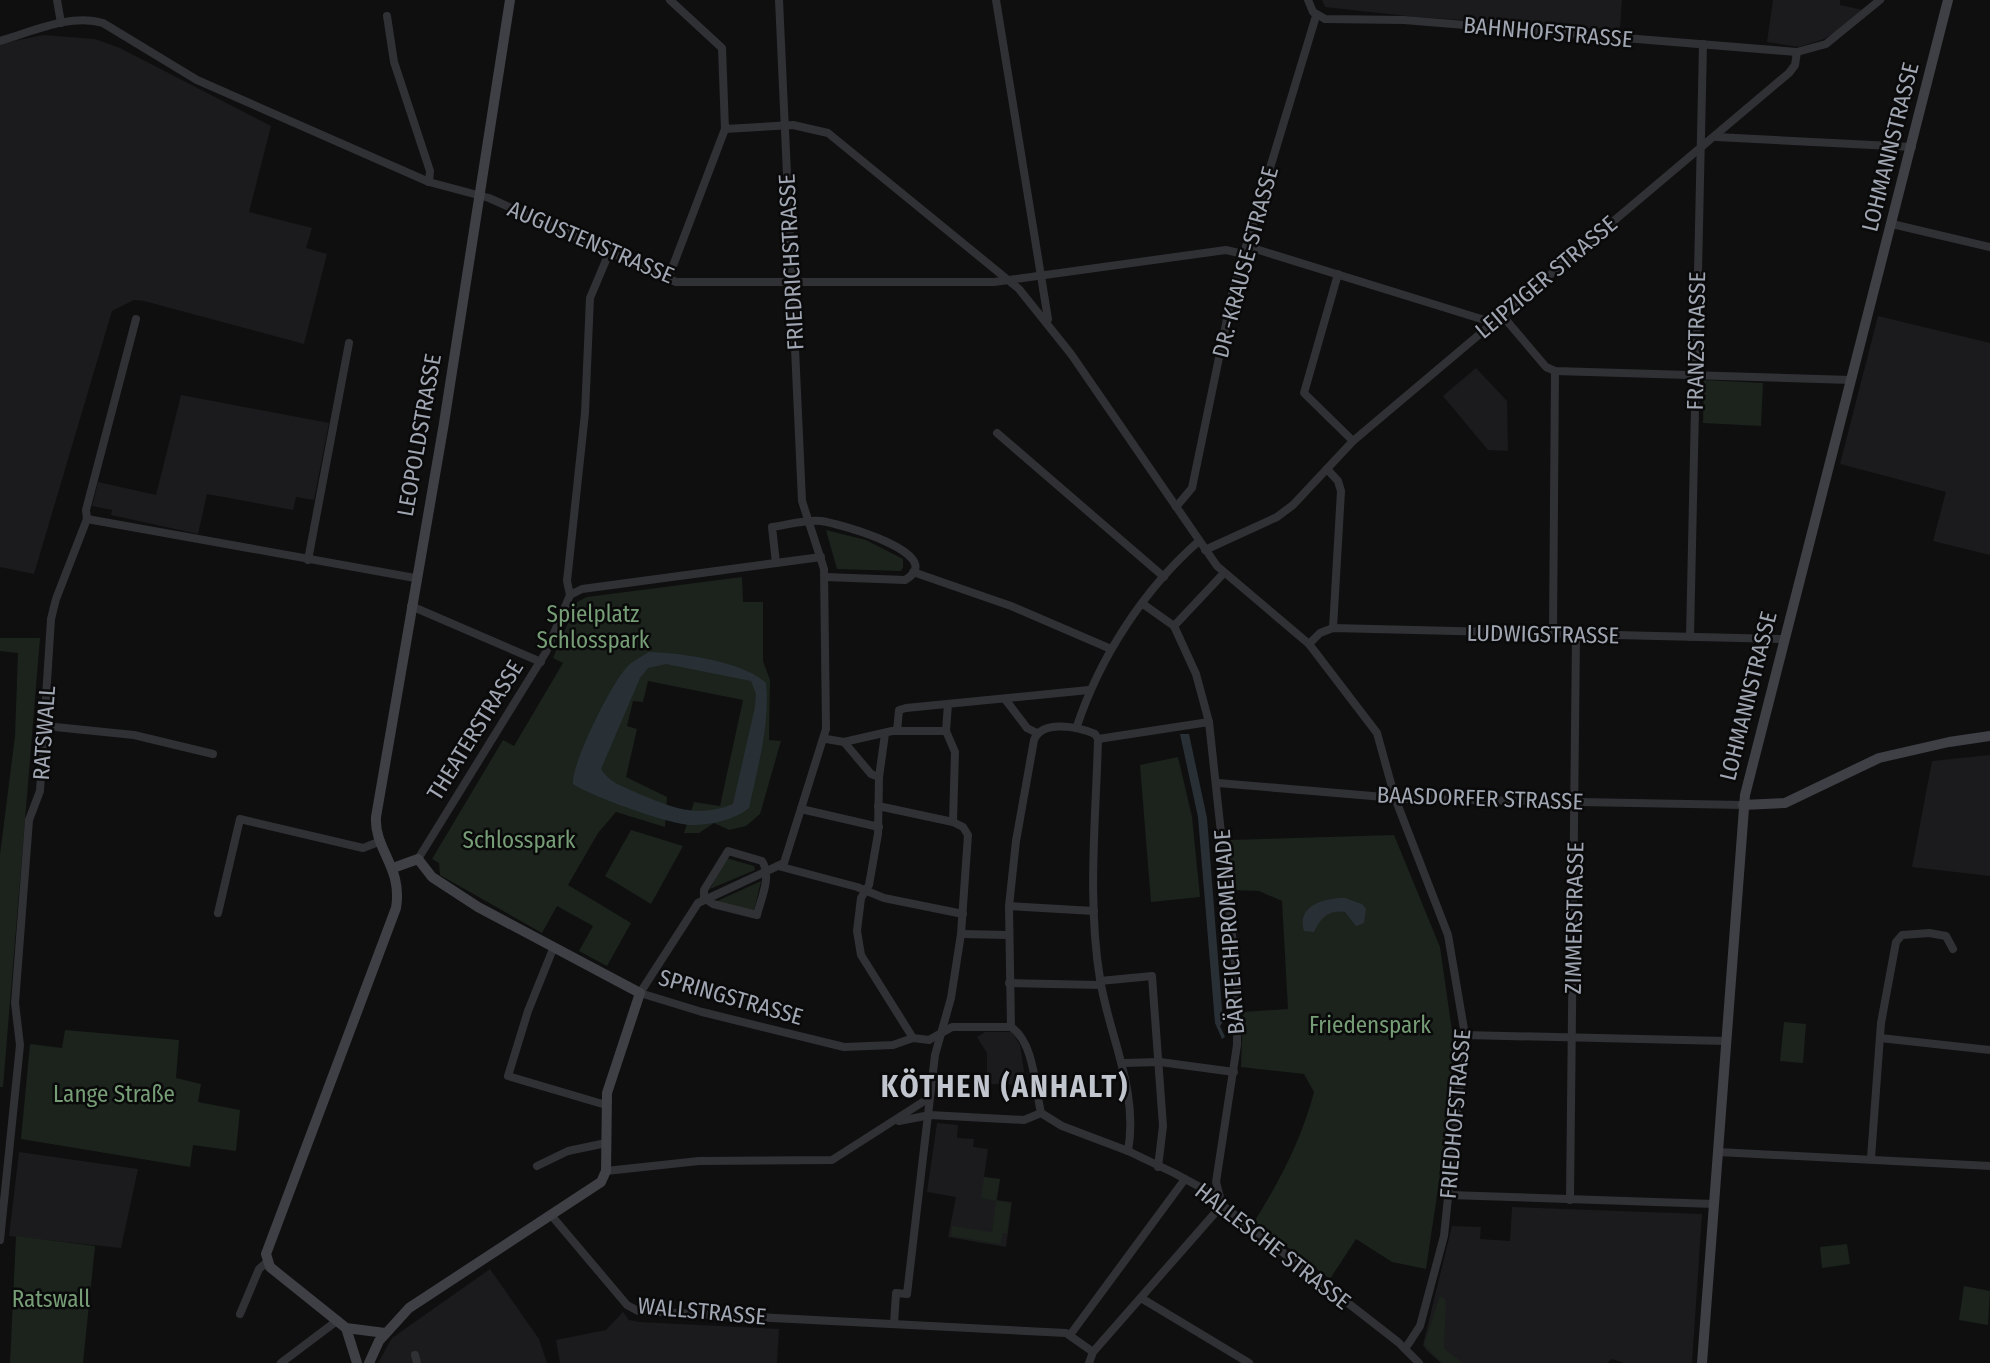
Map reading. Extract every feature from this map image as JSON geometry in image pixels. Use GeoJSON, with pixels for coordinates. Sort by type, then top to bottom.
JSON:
{"type":"FeatureCollection","features":[{"type":"Feature","properties":{"kind":"main road","name":"LEOPOLDSTRASSE"},"geometry":{"type":"LineString","coordinates":[[394,870],[381,841],[376,817],[415,578],[444,423],[510,0]]}},
{"type":"Feature","properties":{"kind":"main road","name":"LOHMANNSTRASSE"},"geometry":{"type":"LineString","coordinates":[[1702,1363],[1743,805],[1783,639],[1948,0]]}},
{"type":"Feature","properties":{"kind":"main road"},"geometry":{"type":"LineString","coordinates":[[1743,805],[1785,803],[1879,758],[1990,736]]}},
{"type":"Feature","properties":{"kind":"main road"},"geometry":{"type":"LineString","coordinates":[[384,1333],[342,1324],[274,1271],[267,1262],[268,1248],[393,918],[398,890],[394,870],[418,859]]}},
{"type":"Feature","properties":{"kind":"main road","name":"SPRINGSTRASSE"},"geometry":{"type":"LineString","coordinates":[[418,859],[440,883],[553,949],[608,974],[640,993]]}},
{"type":"Feature","properties":{"kind":"main road"},"geometry":{"type":"LineString","coordinates":[[369,1363],[384,1333],[415,1303],[601,1182],[606,1171],[606,1105],[610,1082],[640,993]]}},
{"type":"Feature","properties":{"kind":"main road"},"geometry":{"type":"LineString","coordinates":[[342,1324],[357,1363]]}},
{"type":"Feature","properties":{"kind":"street"},"geometry":{"type":"LineString","coordinates":[[57,0],[61,23]]}},
{"type":"Feature","properties":{"kind":"street"},"geometry":{"type":"LineString","coordinates":[[668,279],[725,129],[722,48],[670,0]]}},
{"type":"Feature","properties":{"kind":"street","name":"FRIEDRICHSTRASSE"},"geometry":{"type":"LineString","coordinates":[[779,0],[802,500],[825,577],[826,739]]}},
{"type":"Feature","properties":{"kind":"street"},"geometry":{"type":"LineString","coordinates":[[996,0],[1039,275],[1051,328]]}},
{"type":"Feature","properties":{"kind":"street"},"geometry":{"type":"LineString","coordinates":[[1308,0],[1316,16]]}},
{"type":"Feature","properties":{"kind":"street"},"geometry":{"type":"LineString","coordinates":[[1797,52],[1826,44],[1880,0]]}},
{"type":"Feature","properties":{"kind":"street"},"geometry":{"type":"LineString","coordinates":[[387,16],[394,62],[429,171],[429,182]]}},
{"type":"Feature","properties":{"kind":"street","name":"BAHNHOFSTRASSE"},"geometry":{"type":"LineString","coordinates":[[1316,16],[1325,19],[1404,20],[1797,52]]}},
{"type":"Feature","properties":{"kind":"street","name":"DR.-KRAUSE-STRASSE"},"geometry":{"type":"LineString","coordinates":[[1176,507],[1192,488],[1244,250],[1316,16]]}},
{"type":"Feature","properties":{"kind":"street","name":"AUGUSTENSTRASSE"},"geometry":{"type":"LineString","coordinates":[[0,41],[87,18],[103,23],[197,80],[429,182],[489,198],[668,279],[686,282],[792,283],[994,282],[1226,250],[1244,250],[1338,274],[1491,322]]}},
{"type":"Feature","properties":{"kind":"street","name":"FRANZSTRASSE"},"geometry":{"type":"LineString","coordinates":[[1690,637],[1703,44]]}},
{"type":"Feature","properties":{"kind":"street","name":"LEIPZIGER STRASSE"},"geometry":{"type":"LineString","coordinates":[[1205,550],[1276,517],[1293,505],[1353,441],[1789,73],[1795,65],[1797,52]]}},
{"type":"Feature","properties":{"kind":"street","name":"FRIEDHOFSTRASSE"},"geometry":{"type":"LineString","coordinates":[[725,129],[785,125],[811,127],[834,137],[1009,279],[1051,328],[1223,574],[1309,644],[1373,726],[1395,798],[1450,943],[1465,1035],[1444,1236],[1430,1297],[1420,1326],[1405,1349]]}},
{"type":"Feature","properties":{"kind":"street"},"geometry":{"type":"LineString","coordinates":[[1716,137],[1912,147]]}},
{"type":"Feature","properties":{"kind":"street"},"geometry":{"type":"LineString","coordinates":[[1892,224],[1990,247]]}},
{"type":"Feature","properties":{"kind":"street"},"geometry":{"type":"LineString","coordinates":[[609,253],[590,298],[585,413],[567,581],[570,595],[582,589],[821,557]]}},
{"type":"Feature","properties":{"kind":"street"},"geometry":{"type":"LineString","coordinates":[[1338,274],[1304,393],[1353,441]]}},
{"type":"Feature","properties":{"kind":"street"},"geometry":{"type":"LineString","coordinates":[[1501,314],[1546,367],[1555,371],[1851,380]]}},
{"type":"Feature","properties":{"kind":"street","name":"RATSWALL"},"geometry":{"type":"LineString","coordinates":[[0,1240],[20,1045],[15,1003],[30,820],[40,791],[52,611],[87,519],[86,510],[136,319]]}},
{"type":"Feature","properties":{"kind":"street"},"geometry":{"type":"LineString","coordinates":[[308,560],[349,342]]}},
{"type":"Feature","properties":{"kind":"street"},"geometry":{"type":"LineString","coordinates":[[1553,634],[1555,371]]}},
{"type":"Feature","properties":{"kind":"street"},"geometry":{"type":"LineString","coordinates":[[997,433],[1164,577]]}},
{"type":"Feature","properties":{"kind":"street"},"geometry":{"type":"LineString","coordinates":[[1309,644],[1320,633],[1333,628],[1341,491],[1338,481],[1327,468]]}},
{"type":"Feature","properties":{"kind":"street"},"geometry":{"type":"LineString","coordinates":[[87,519],[415,578]]}},
{"type":"Feature","properties":{"kind":"street"},"geometry":{"type":"LineString","coordinates":[[776,563],[772,527],[820,520],[850,528],[909,553],[914,562],[910,577],[898,581],[825,577]]}},
{"type":"Feature","properties":{"kind":"street"},"geometry":{"type":"LineString","coordinates":[[1077,726],[1089,690],[1111,649],[1164,577],[1199,541]]}},
{"type":"Feature","properties":{"kind":"street"},"geometry":{"type":"LineString","coordinates":[[913,572],[986,597],[1111,649]]}},
{"type":"Feature","properties":{"kind":"street"},"geometry":{"type":"LineString","coordinates":[[1143,604],[1174,626],[1223,574]]}},
{"type":"Feature","properties":{"kind":"street","name":"THEATERSTRASSE"},"geometry":{"type":"LineString","coordinates":[[418,859],[541,662],[570,595]]}},
{"type":"Feature","properties":{"kind":"street"},"geometry":{"type":"LineString","coordinates":[[411,606],[541,662]]}},
{"type":"Feature","properties":{"kind":"street","name":"BÄRTEICHPROMENADE"},"geometry":{"type":"LineString","coordinates":[[1174,626],[1196,674],[1209,722],[1218,783],[1237,988],[1234,1072],[1216,1182],[1222,1205]]}},
{"type":"Feature","properties":{"kind":"street","name":"LUDWIGSTRASSE"},"geometry":{"type":"LineString","coordinates":[[1333,628],[1783,639]]}},
{"type":"Feature","properties":{"kind":"street","name":"ZIMMERSTRASSE"},"geometry":{"type":"LineString","coordinates":[[1570,1200],[1576,635]]}},
{"type":"Feature","properties":{"kind":"street"},"geometry":{"type":"LineString","coordinates":[[897,731],[897,714],[901,709],[1089,690]]}},
{"type":"Feature","properties":{"kind":"street"},"geometry":{"type":"LineString","coordinates":[[1005,699],[1035,733]]}},
{"type":"Feature","properties":{"kind":"street"},"geometry":{"type":"LineString","coordinates":[[948,704],[946,731],[955,752],[953,822]]}},
{"type":"Feature","properties":{"kind":"street"},"geometry":{"type":"LineString","coordinates":[[1098,739],[1209,722]]}},
{"type":"Feature","properties":{"kind":"street"},"geometry":{"type":"LineString","coordinates":[[44,726],[134,735],[213,754]]}},
{"type":"Feature","properties":{"kind":"street"},"geometry":{"type":"LineString","coordinates":[[1035,733],[1077,726],[1095,734],[1098,739],[1094,911],[1101,983],[1123,1063],[1131,1133],[1128,1150]]}},
{"type":"Feature","properties":{"kind":"street"},"geometry":{"type":"LineString","coordinates":[[640,993],[704,898],[766,872],[787,858],[826,739],[845,742],[897,731],[946,731]]}},
{"type":"Feature","properties":{"kind":"street"},"geometry":{"type":"LineString","coordinates":[[897,1121],[930,1115],[1024,1120],[1041,1113],[1027,1050],[1019,1032],[1011,1027],[1009,983],[1012,873],[1035,733]]}},
{"type":"Feature","properties":{"kind":"street"},"geometry":{"type":"LineString","coordinates":[[884,734],[879,777],[879,827],[869,885],[864,891],[857,923],[861,955],[913,1038]]}},
{"type":"Feature","properties":{"kind":"street"},"geometry":{"type":"LineString","coordinates":[[845,742],[871,774],[879,777]]}},
{"type":"Feature","properties":{"kind":"street","name":"BAASDORFER STRASSE"},"geometry":{"type":"LineString","coordinates":[[1218,783],[1395,798],[1743,805]]}},
{"type":"Feature","properties":{"kind":"street"},"geometry":{"type":"LineString","coordinates":[[878,806],[953,822],[963,827],[968,835],[961,934],[951,998],[941,1033],[929,1098],[930,1115],[907,1294],[896,1293],[894,1324]]}},
{"type":"Feature","properties":{"kind":"street"},"geometry":{"type":"LineString","coordinates":[[801,809],[879,827]]}},
{"type":"Feature","properties":{"kind":"street"},"geometry":{"type":"LineString","coordinates":[[218,913],[240,819],[363,848],[381,841]]}},
{"type":"Feature","properties":{"kind":"street"},"geometry":{"type":"LineString","coordinates":[[727,851],[762,861],[766,872],[757,915],[713,904],[704,898],[704,890],[727,851]]}},
{"type":"Feature","properties":{"kind":"street"},"geometry":{"type":"LineString","coordinates":[[778,866],[910,905],[963,914]]}},
{"type":"Feature","properties":{"kind":"street"},"geometry":{"type":"LineString","coordinates":[[1009,906],[1094,911]]}},
{"type":"Feature","properties":{"kind":"street"},"geometry":{"type":"LineString","coordinates":[[1871,1158],[1880,1038],[1896,942],[1902,935],[1929,933],[1946,936],[1953,948]]}},
{"type":"Feature","properties":{"kind":"street"},"geometry":{"type":"LineString","coordinates":[[961,934],[1009,934]]}},
{"type":"Feature","properties":{"kind":"street"},"geometry":{"type":"LineString","coordinates":[[553,949],[528,1011],[508,1076],[606,1105]]}},
{"type":"Feature","properties":{"kind":"street"},"geometry":{"type":"LineString","coordinates":[[1009,983],[1101,983],[1152,976],[1163,1126],[1158,1167]]}},
{"type":"Feature","properties":{"kind":"street","name":"SPRINGSTRASSE"},"geometry":{"type":"LineString","coordinates":[[640,993],[823,1044],[871,1047],[904,1043],[913,1038],[929,1040],[952,1027],[1011,1027]]}},
{"type":"Feature","properties":{"kind":"street"},"geometry":{"type":"LineString","coordinates":[[1465,1035],[1726,1041]]}},
{"type":"Feature","properties":{"kind":"street"},"geometry":{"type":"LineString","coordinates":[[1880,1038],[1990,1050]]}},
{"type":"Feature","properties":{"kind":"street"},"geometry":{"type":"LineString","coordinates":[[1123,1063],[1160,1062],[1234,1072]]}},
{"type":"Feature","properties":{"kind":"street"},"geometry":{"type":"LineString","coordinates":[[606,1171],[699,1161],[832,1160],[897,1121],[929,1098]]}},
{"type":"Feature","properties":{"kind":"street","name":"HALLESCHE STRASSE"},"geometry":{"type":"LineString","coordinates":[[1041,1113],[1081,1135],[1128,1150],[1210,1194],[1419,1363]]}},
{"type":"Feature","properties":{"kind":"street"},"geometry":{"type":"LineString","coordinates":[[537,1166],[568,1151],[606,1143]]}},
{"type":"Feature","properties":{"kind":"street"},"geometry":{"type":"LineString","coordinates":[[1718,1152],[1990,1166]]}},
{"type":"Feature","properties":{"kind":"street"},"geometry":{"type":"LineString","coordinates":[[1093,1352],[1070,1335],[1185,1179]]}},
{"type":"Feature","properties":{"kind":"street"},"geometry":{"type":"LineString","coordinates":[[1449,1195],[1714,1204]]}},
{"type":"Feature","properties":{"kind":"street"},"geometry":{"type":"LineString","coordinates":[[1089,1363],[1093,1352],[1222,1205]]}},
{"type":"Feature","properties":{"kind":"street","name":"WALLSTRASSE"},"geometry":{"type":"LineString","coordinates":[[551,1215],[626,1305],[638,1311],[1070,1335]]}},
{"type":"Feature","properties":{"kind":"street"},"geometry":{"type":"LineString","coordinates":[[240,1314],[259,1269],[267,1262]]}},
{"type":"Feature","properties":{"kind":"street"},"geometry":{"type":"LineString","coordinates":[[1141,1298],[1249,1363]]}},
{"type":"Feature","properties":{"kind":"street"},"geometry":{"type":"LineString","coordinates":[[281,1363],[342,1324]]}},
{"type":"Feature","properties":{"kind":"shaded area"},"geometry":{"type":"Polygon","coordinates":[[[1322,0],[1622,0],[1620,30],[1416,17],[1325,7],[1322,0]]]}},
{"type":"Feature","properties":{"kind":"shaded area"},"geometry":{"type":"Polygon","coordinates":[[[1773,0],[1840,0],[1840,5],[1863,10],[1843,28],[1824,39],[1799,47],[1767,42],[1773,0]]]}},
{"type":"Feature","properties":{"kind":"shaded area"},"geometry":{"type":"Polygon","coordinates":[[[43,35],[95,39],[120,48],[271,126],[249,212],[312,228],[306,248],[327,254],[304,344],[144,301],[134,300],[112,311],[34,574],[0,567],[0,44],[43,35]]]}},
{"type":"Feature","properties":{"kind":"shaded area"},"geometry":{"type":"Polygon","coordinates":[[[1878,316],[1990,343],[1990,555],[1933,541],[1946,492],[1840,464],[1878,316]]]}},
{"type":"Feature","properties":{"kind":"shaded area"},"geometry":{"type":"Polygon","coordinates":[[[1476,368],[1507,401],[1508,451],[1488,450],[1443,396],[1476,368]]]}},
{"type":"Feature","properties":{"kind":"shaded area"},"geometry":{"type":"Polygon","coordinates":[[[181,395],[329,423],[314,500],[296,497],[293,510],[207,494],[198,534],[111,515],[112,510],[92,506],[98,482],[156,495],[181,395]]]}},
{"type":"Feature","properties":{"kind":"shaded area"},"geometry":{"type":"Polygon","coordinates":[[[649,652],[677,654],[727,664],[756,675],[766,683],[762,746],[749,808],[743,812],[714,823],[681,824],[631,809],[573,784],[579,759],[604,702],[630,664],[649,652]],[[666,664],[648,668],[640,678],[601,769],[617,784],[673,807],[707,811],[733,804],[755,707],[756,694],[751,681],[666,664]]]}},
{"type":"Feature","properties":{"kind":"shaded area"},"geometry":{"type":"Polygon","coordinates":[[[1180,734],[1189,734],[1207,818],[1223,1022],[1220,1026],[1225,1037],[1222,1039],[1215,1023],[1198,817],[1180,734]]]}},
{"type":"Feature","properties":{"kind":"shaded area"},"geometry":{"type":"Polygon","coordinates":[[[1990,755],[1990,876],[1912,867],[1932,761],[1990,755]]]}},
{"type":"Feature","properties":{"kind":"shaded area"},"geometry":{"type":"Polygon","coordinates":[[[1345,898],[1362,904],[1366,909],[1364,923],[1356,926],[1345,912],[1334,912],[1322,919],[1314,932],[1304,931],[1304,915],[1308,909],[1321,902],[1345,898]]]}},
{"type":"Feature","properties":{"kind":"shaded area"},"geometry":{"type":"Polygon","coordinates":[[[985,1032],[1012,1032],[1020,1045],[1026,1085],[987,1084],[987,1053],[977,1037],[985,1032]]]}},
{"type":"Feature","properties":{"kind":"shaded area"},"geometry":{"type":"Polygon","coordinates":[[[937,1123],[958,1125],[957,1138],[974,1139],[973,1147],[988,1149],[984,1177],[1000,1179],[997,1200],[1012,1202],[1006,1247],[948,1237],[956,1197],[927,1192],[937,1123]]]}},
{"type":"Feature","properties":{"kind":"shaded area"},"geometry":{"type":"Polygon","coordinates":[[[19,1152],[138,1169],[121,1248],[9,1236],[19,1152]]]}},
{"type":"Feature","properties":{"kind":"shaded area"},"geometry":{"type":"Polygon","coordinates":[[[1512,1207],[1702,1214],[1692,1363],[1624,1363],[1612,1359],[1607,1363],[1441,1363],[1426,1350],[1423,1345],[1452,1226],[1481,1227],[1480,1239],[1510,1241],[1512,1207]]]}},
{"type":"Feature","properties":{"kind":"shaded area"},"geometry":{"type":"Polygon","coordinates":[[[490,1269],[539,1339],[547,1363],[378,1363],[392,1338],[490,1269]]]}},
{"type":"Feature","properties":{"kind":"shaded area"},"geometry":{"type":"Polygon","coordinates":[[[623,1312],[629,1320],[640,1322],[779,1329],[777,1363],[560,1363],[556,1340],[606,1330],[623,1312]]]}},
{"type":"Feature","properties":{"kind":"green space"},"geometry":{"type":"Polygon","coordinates":[[[1704,380],[1763,383],[1761,426],[1703,423],[1704,380]]]}},
{"type":"Feature","properties":{"kind":"green space"},"geometry":{"type":"Polygon","coordinates":[[[826,530],[866,540],[903,559],[901,571],[837,569],[826,530]]]}},
{"type":"Feature","properties":{"kind":"green space","name":"Schlosspark"},"geometry":{"type":"Polygon","coordinates":[[[742,577],[743,602],[763,602],[763,661],[770,680],[769,740],[781,741],[760,814],[746,826],[729,830],[714,823],[699,833],[684,833],[694,802],[720,806],[743,700],[648,681],[643,702],[633,701],[627,726],[637,729],[626,777],[667,797],[665,827],[616,812],[598,833],[568,885],[631,923],[607,966],[579,951],[593,926],[557,906],[542,933],[440,875],[439,863],[432,859],[503,740],[514,746],[563,663],[553,658],[577,602],[587,597],[742,577]]]}},
{"type":"Feature","properties":{"kind":"green space"},"geometry":{"type":"Polygon","coordinates":[[[0,638],[40,638],[3,1087],[0,1087],[0,855],[15,736],[18,653],[0,651],[0,638]]]}},
{"type":"Feature","properties":{"kind":"green space"},"geometry":{"type":"Polygon","coordinates":[[[1178,757],[1192,817],[1200,897],[1151,902],[1140,765],[1178,757]]]}},
{"type":"Feature","properties":{"kind":"green space"},"geometry":{"type":"Polygon","coordinates":[[[631,830],[683,846],[651,904],[605,876],[631,830]]]}},
{"type":"Feature","properties":{"kind":"green space","name":"Friedenspark"},"geometry":{"type":"Polygon","coordinates":[[[1394,835],[1440,947],[1454,1045],[1445,1142],[1426,1269],[1392,1262],[1356,1239],[1330,1279],[1254,1222],[1289,1159],[1314,1092],[1304,1074],[1241,1067],[1243,1012],[1288,1009],[1282,901],[1259,891],[1232,890],[1228,840],[1394,835]]]}},
{"type":"Feature","properties":{"kind":"green space"},"geometry":{"type":"Polygon","coordinates":[[[726,858],[754,866],[755,870],[710,889],[726,858]]]}},
{"type":"Feature","properties":{"kind":"green space"},"geometry":{"type":"Polygon","coordinates":[[[761,881],[754,911],[715,902],[761,881]]]}},
{"type":"Feature","properties":{"kind":"green space"},"geometry":{"type":"Polygon","coordinates":[[[1784,1022],[1806,1024],[1803,1063],[1780,1061],[1784,1022]]]}},
{"type":"Feature","properties":{"kind":"green space","name":"Lange Straße"},"geometry":{"type":"Polygon","coordinates":[[[65,1030],[179,1040],[176,1078],[201,1084],[198,1102],[240,1110],[236,1151],[193,1145],[190,1167],[21,1139],[30,1044],[62,1048],[65,1030]]]}},
{"type":"Feature","properties":{"kind":"green space"},"geometry":{"type":"Polygon","coordinates":[[[984,1177],[1000,1179],[996,1201],[981,1198],[984,1177]]]}},
{"type":"Feature","properties":{"kind":"green space"},"geometry":{"type":"Polygon","coordinates":[[[996,1201],[1011,1203],[1007,1233],[1003,1233],[1001,1244],[951,1236],[952,1226],[992,1232],[996,1201]]]}},
{"type":"Feature","properties":{"kind":"green space","name":"Ratswall"},"geometry":{"type":"Polygon","coordinates":[[[16,1236],[95,1246],[83,1363],[10,1363],[16,1236]]]}},
{"type":"Feature","properties":{"kind":"green space"},"geometry":{"type":"Polygon","coordinates":[[[1847,1244],[1850,1264],[1822,1268],[1820,1247],[1847,1244]]]}},
{"type":"Feature","properties":{"kind":"green space"},"geometry":{"type":"Polygon","coordinates":[[[1964,1286],[1990,1291],[1988,1325],[1959,1320],[1964,1286]]]}},
{"type":"Feature","properties":{"kind":"green space"},"geometry":{"type":"Polygon","coordinates":[[[1440,1296],[1446,1300],[1444,1349],[1463,1363],[1442,1363],[1424,1345],[1440,1296]]]}},
{"type":"Feature","properties":{"kind":"district","name":"KÖTHEN (ANHALT)"},"geometry":{"type":"Point","coordinates":[1005,1087]}},
{"type":"Feature","properties":{"kind":"park label","name":"Spielplatz Schlosspark"},"geometry":{"type":"Point","coordinates":[593,627]}}]}
